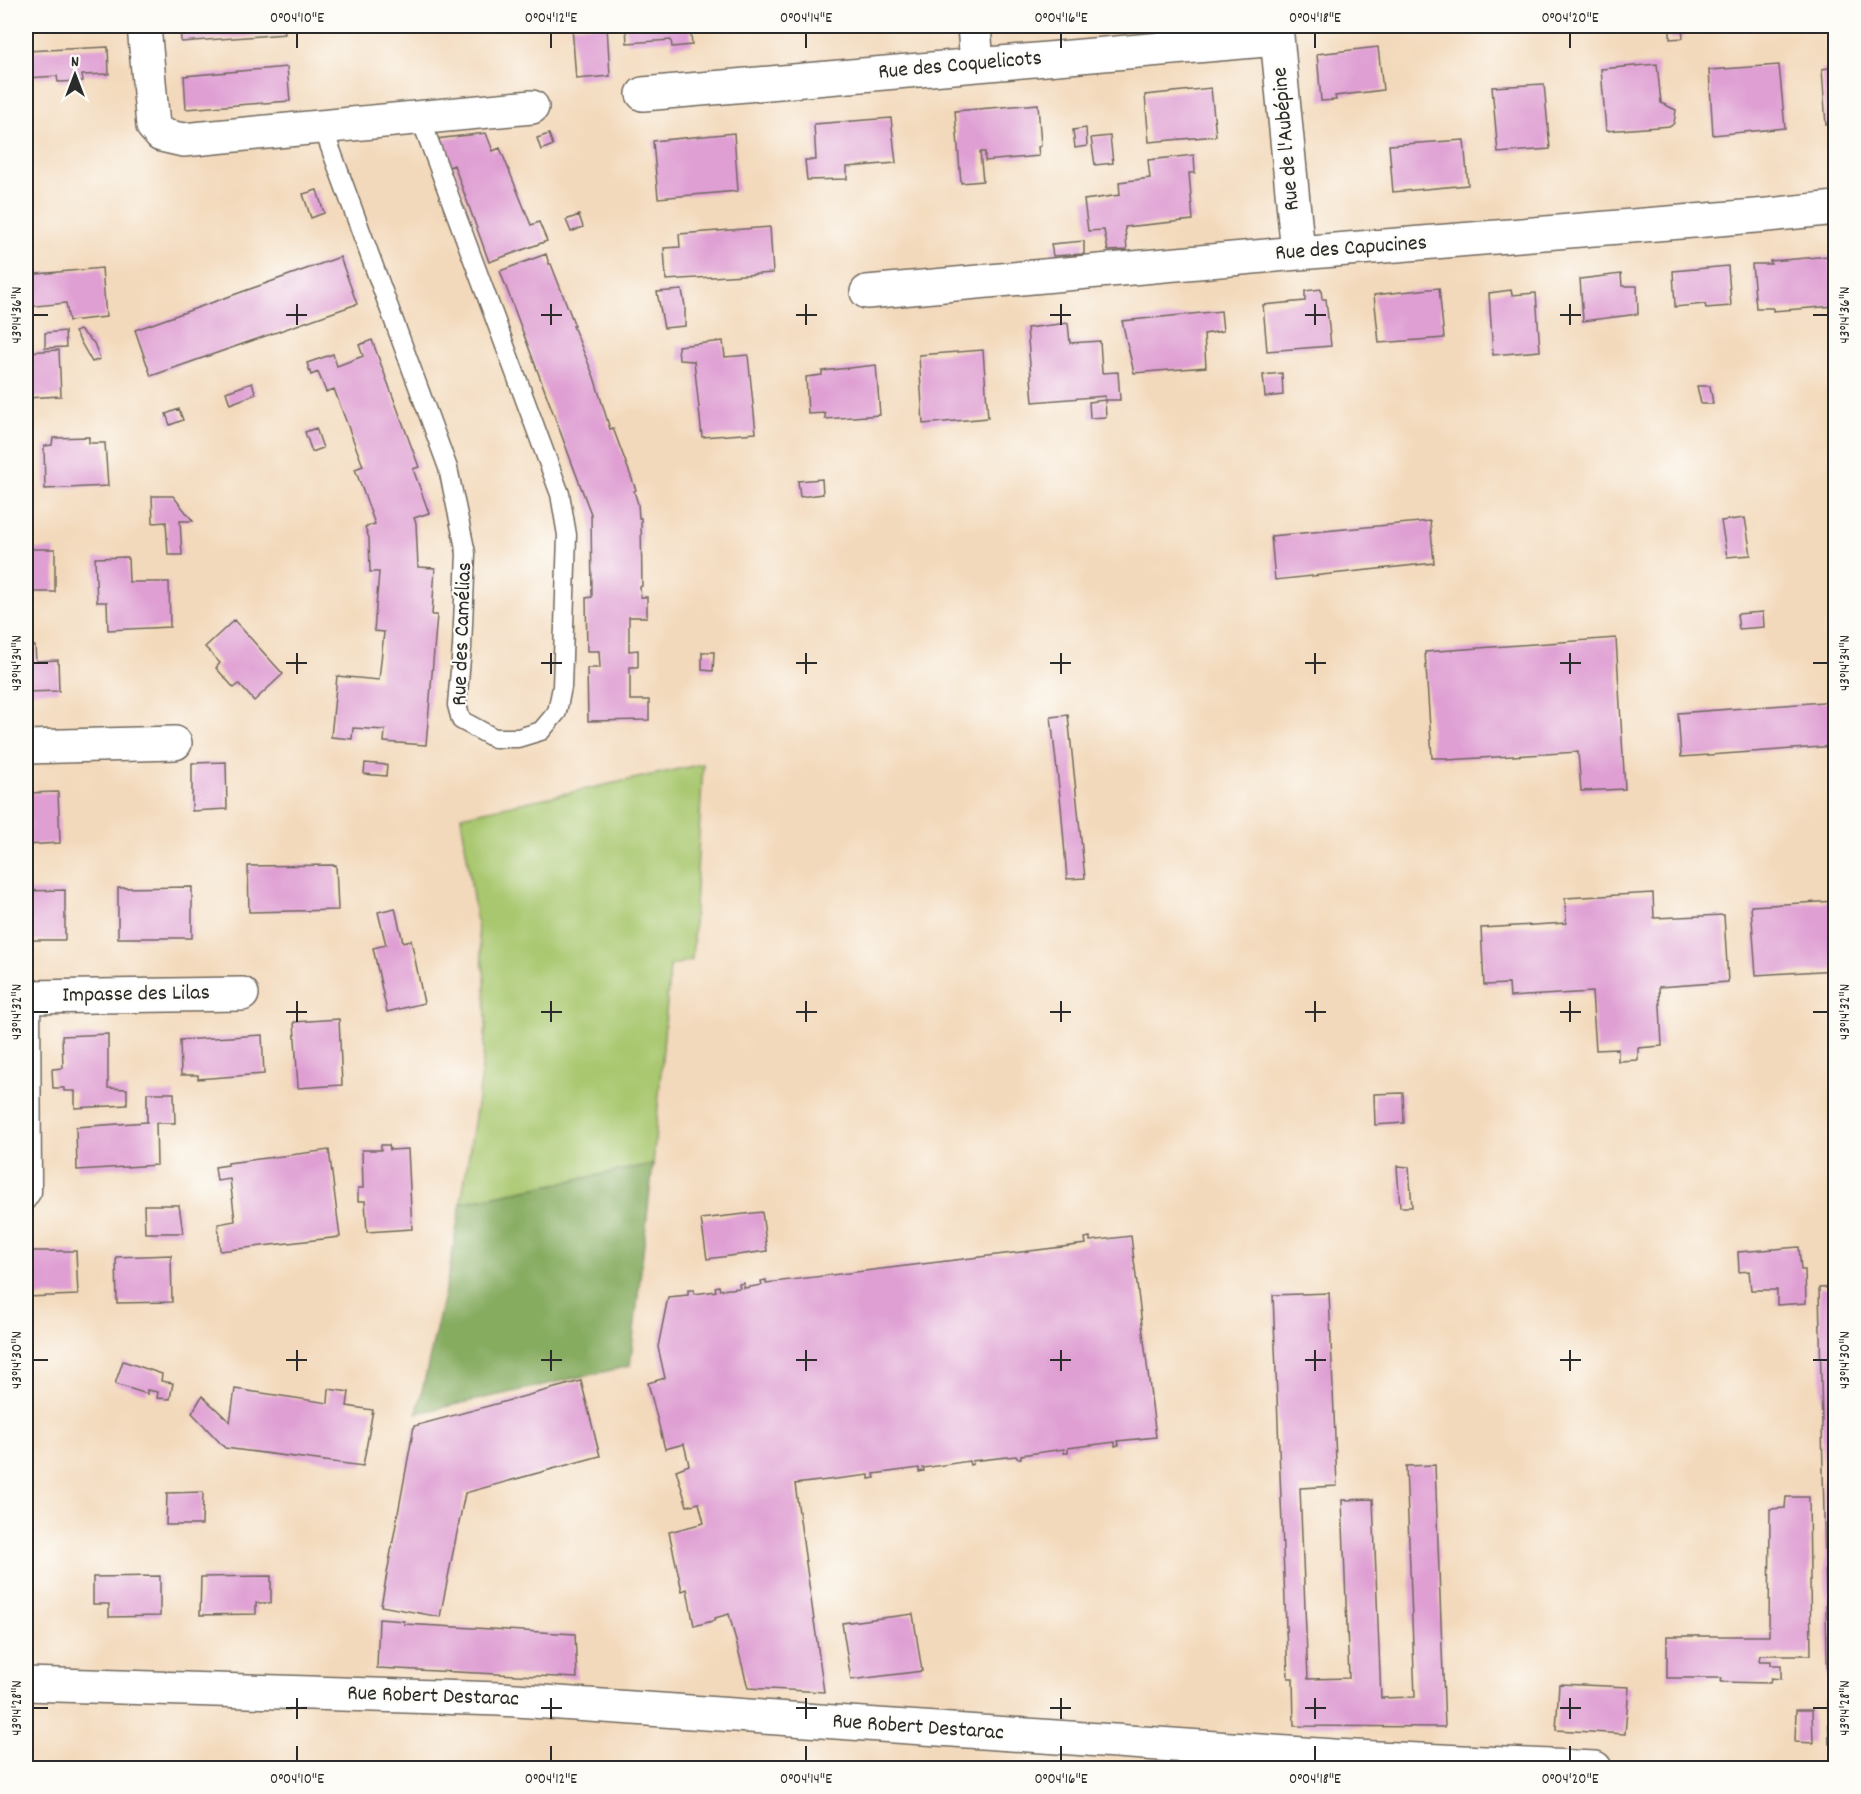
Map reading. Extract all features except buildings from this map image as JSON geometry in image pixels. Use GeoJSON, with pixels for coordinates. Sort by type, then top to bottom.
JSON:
{"type":"FeatureCollection","features":[{"type":"Feature","properties":{"kind":"street"},"geometry":{"type":"LineString","coordinates":[[144,26],[153,126],[161,135],[183,140],[532,107]]}},
{"type":"Feature","properties":{"kind":"street"},"geometry":{"type":"LineString","coordinates":[[974,26],[977,64]]}},
{"type":"Feature","properties":{"kind":"street","name":"Rue des Coquelicots"},"geometry":{"type":"LineString","coordinates":[[644,94],[977,64],[1276,32]]}},
{"type":"Feature","properties":{"kind":"street","name":"Rue de l'Aubépine"},"geometry":{"type":"LineString","coordinates":[[1276,32],[1298,253]]}},
{"type":"Feature","properties":{"kind":"street","name":"Rue des Capucines"},"geometry":{"type":"LineString","coordinates":[[867,292],[1836,208]]}},
{"type":"Feature","properties":{"kind":"street"},"geometry":{"type":"LineString","coordinates":[[26,747],[175,743]]}},
{"type":"Feature","properties":{"kind":"street","name":"Impasse des Lilas"},"geometry":{"type":"LineString","coordinates":[[28,997],[242,994]]}},
{"type":"Feature","properties":{"kind":"street","name":"Rue Robert Destarac"},"geometry":{"type":"LineString","coordinates":[[26,1684],[500,1699],[1333,1756],[1595,1768]]}},
{"type":"Feature","properties":{"kind":"lane","name":"Rue des Camélias"},"geometry":{"type":"LineString","coordinates":[[324,128],[448,468],[466,553],[457,705],[461,720],[494,738],[518,738],[541,732],[557,712],[562,687],[567,535],[560,494],[420,117]]}},
{"type":"Feature","properties":{"kind":"lane","name":"Impasse des Lilas"},"geometry":{"type":"LineString","coordinates":[[26,1201],[32,1192],[28,997]]}},
{"type":"Feature","properties":{"kind":"green space"},"geometry":{"type":"Polygon","coordinates":[[[703,764],[692,960],[670,966],[653,1164],[461,1203],[481,1080],[486,1026],[485,979],[461,816],[703,764]]]}},
{"type":"Feature","properties":{"kind":"green space"},"geometry":{"type":"Polygon","coordinates":[[[653,1164],[630,1366],[417,1413],[449,1273],[461,1203],[653,1164]]]}}]}
